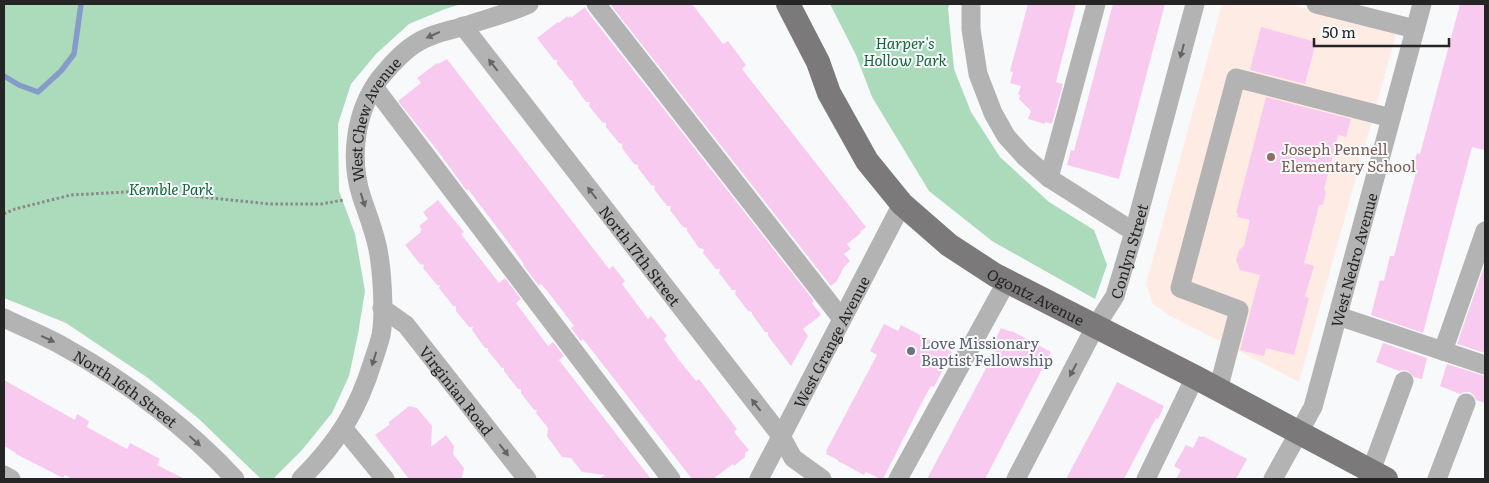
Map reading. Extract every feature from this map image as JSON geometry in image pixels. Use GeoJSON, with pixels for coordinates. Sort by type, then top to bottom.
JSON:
{"type":"FeatureCollection","features":[{"type":"Feature","properties":{"kind":"main road","name":"Ogontz Avenue"},"geometry":{"type":"LineString","coordinates":[[788,4],[818,62],[829,94],[868,161],[902,204],[950,245],[1007,281],[1379,475]]}},
{"type":"Feature","properties":{"kind":"street","name":"West Chew Avenue"},"geometry":{"type":"LineString","coordinates":[[301,479],[318,462],[344,429],[357,405],[381,335],[382,308],[378,246],[362,196],[357,173],[356,139],[366,102],[374,87],[393,63],[415,44],[438,32],[463,26],[529,4]]}},
{"type":"Feature","properties":{"kind":"street"},"geometry":{"type":"LineString","coordinates":[[596,4],[842,319]]}},
{"type":"Feature","properties":{"kind":"street"},"geometry":{"type":"LineString","coordinates":[[971,4],[970,28],[978,74],[993,113],[1006,136],[1024,156],[1049,178],[1134,232]]}},
{"type":"Feature","properties":{"kind":"street"},"geometry":{"type":"LineString","coordinates":[[1049,178],[1096,4]]}},
{"type":"Feature","properties":{"kind":"street","name":"Conlyn Street"},"geometry":{"type":"LineString","coordinates":[[1016,479],[1095,327],[1115,296],[1195,4]]}},
{"type":"Feature","properties":{"kind":"street"},"geometry":{"type":"LineString","coordinates":[[1316,4],[1415,29]]}},
{"type":"Feature","properties":{"kind":"street","name":"West Nedro Avenue"},"geometry":{"type":"LineString","coordinates":[[1273,479],[1298,432],[1314,407],[1422,4]]}},
{"type":"Feature","properties":{"kind":"street","name":"North 17th Street"},"geometry":{"type":"LineString","coordinates":[[463,26],[781,436],[793,458],[822,479]]}},
{"type":"Feature","properties":{"kind":"street"},"geometry":{"type":"LineString","coordinates":[[1218,390],[1239,310],[1180,288],[1236,78],[1391,118]]}},
{"type":"Feature","properties":{"kind":"street"},"geometry":{"type":"LineString","coordinates":[[374,87],[671,479]]}},
{"type":"Feature","properties":{"kind":"street","name":"West Grange Avenue"},"geometry":{"type":"LineString","coordinates":[[759,479],[902,204]]}},
{"type":"Feature","properties":{"kind":"street"},"geometry":{"type":"LineString","coordinates":[[1443,351],[1485,231]]}},
{"type":"Feature","properties":{"kind":"street"},"geometry":{"type":"LineString","coordinates":[[898,479],[1007,281]]}},
{"type":"Feature","properties":{"kind":"street","name":"Virginian Road"},"geometry":{"type":"LineString","coordinates":[[382,308],[406,325],[527,479]]}},
{"type":"Feature","properties":{"kind":"street"},"geometry":{"type":"LineString","coordinates":[[1338,316],[1485,365]]}},
{"type":"Feature","properties":{"kind":"street","name":"North 16th Street"},"geometry":{"type":"LineString","coordinates":[[4,318],[66,347],[117,380],[172,420],[235,479]]}},
{"type":"Feature","properties":{"kind":"street"},"geometry":{"type":"LineString","coordinates":[[1146,479],[1195,378]]}},
{"type":"Feature","properties":{"kind":"street"},"geometry":{"type":"LineString","coordinates":[[1379,475],[1404,381]]}},
{"type":"Feature","properties":{"kind":"street"},"geometry":{"type":"LineString","coordinates":[[1437,479],[1466,402]]}},
{"type":"Feature","properties":{"kind":"street"},"geometry":{"type":"LineString","coordinates":[[344,429],[385,479]]}},
{"type":"Feature","properties":{"kind":"street"},"geometry":{"type":"LineString","coordinates":[[4,475],[11,479]]}},
{"type":"Feature","properties":{"kind":"path"},"geometry":{"type":"LineString","coordinates":[[4,214],[15,209],[71,195],[144,191],[269,204],[321,204],[362,196]]}},
{"type":"Feature","properties":{"kind":"shaded area","name":"Joseph Pennell Elementary School"},"geometry":{"type":"Polygon","coordinates":[[[1222,4],[1288,4],[1397,31],[1299,382],[1169,315],[1153,304],[1146,284],[1222,4]]]}},
{"type":"Feature","properties":{"kind":"green space","name":"Kemble Park"},"geometry":{"type":"Polygon","coordinates":[[[4,4],[461,4],[409,24],[376,54],[351,84],[338,124],[339,191],[355,234],[365,291],[358,334],[349,376],[332,413],[302,450],[273,479],[261,479],[199,419],[148,378],[66,323],[4,298],[4,4]]]}},
{"type":"Feature","properties":{"kind":"green space","name":"Harper's Hollow Park"},"geometry":{"type":"Polygon","coordinates":[[[830,4],[950,4],[948,8],[954,69],[971,112],[1000,157],[1049,202],[1094,230],[1107,265],[1095,299],[992,241],[929,191],[872,97],[856,55],[830,4]]]}},
{"type":"Feature","properties":{"kind":"building"},"geometry":{"type":"Polygon","coordinates":[[[610,4],[692,4],[723,44],[728,41],[746,65],[742,69],[866,227],[847,244],[851,249],[844,254],[850,261],[844,267],[836,282],[831,286],[610,4]]]}},
{"type":"Feature","properties":{"kind":"building"},"geometry":{"type":"Polygon","coordinates":[[[1028,4],[1076,4],[1056,82],[1063,84],[1052,124],[1028,119],[1031,111],[1019,99],[1020,95],[1018,94],[1021,86],[1010,83],[1013,72],[1010,71],[1028,4]]]}},
{"type":"Feature","properties":{"kind":"building"},"geometry":{"type":"Polygon","coordinates":[[[1113,4],[1165,4],[1119,179],[1067,165],[1071,150],[1074,151],[1113,4]]]}},
{"type":"Feature","properties":{"kind":"building"},"geometry":{"type":"Polygon","coordinates":[[[1460,4],[1485,4],[1485,150],[1472,147],[1423,333],[1371,315],[1380,280],[1384,281],[1390,256],[1394,256],[1416,172],[1411,171],[1417,153],[1420,154],[1460,4]]]}},
{"type":"Feature","properties":{"kind":"building"},"geometry":{"type":"Polygon","coordinates":[[[585,7],[814,301],[812,303],[821,315],[803,329],[808,336],[791,366],[768,336],[768,332],[765,332],[752,312],[748,311],[735,294],[736,290],[732,290],[719,273],[720,269],[716,269],[703,253],[704,249],[699,248],[687,231],[687,228],[683,227],[670,210],[671,206],[667,206],[654,189],[655,186],[651,185],[638,168],[638,165],[634,164],[622,148],[622,144],[606,127],[606,123],[602,122],[589,106],[590,102],[586,102],[573,84],[573,81],[557,64],[557,60],[554,60],[537,38],[567,16],[571,18],[585,7]]]}},
{"type":"Feature","properties":{"kind":"building"},"geometry":{"type":"Polygon","coordinates":[[[1261,27],[1316,42],[1305,84],[1250,70],[1261,27]]]}},
{"type":"Feature","properties":{"kind":"building"},"geometry":{"type":"Polygon","coordinates":[[[447,59],[609,269],[613,266],[625,281],[622,284],[648,319],[651,316],[667,336],[664,339],[679,360],[696,381],[699,379],[737,429],[734,432],[749,450],[745,453],[745,457],[734,466],[733,464],[713,479],[692,479],[583,339],[581,341],[571,328],[574,326],[541,284],[539,286],[468,189],[467,191],[398,101],[421,83],[417,78],[437,63],[447,59]]]}},
{"type":"Feature","properties":{"kind":"building"},"geometry":{"type":"Polygon","coordinates":[[[1266,97],[1351,119],[1346,137],[1338,135],[1324,189],[1326,192],[1323,204],[1319,206],[1304,263],[1314,266],[1305,296],[1309,298],[1294,355],[1266,348],[1264,356],[1240,350],[1260,275],[1240,270],[1236,260],[1239,250],[1244,246],[1250,220],[1237,217],[1238,213],[1236,213],[1266,97]]]}},
{"type":"Feature","properties":{"kind":"building"},"geometry":{"type":"Polygon","coordinates":[[[438,200],[464,232],[461,234],[499,283],[505,278],[521,299],[516,303],[548,346],[553,342],[564,356],[559,360],[651,479],[599,479],[605,475],[582,472],[571,458],[562,457],[547,436],[548,428],[536,413],[537,410],[534,410],[521,393],[521,389],[518,389],[504,371],[504,368],[488,351],[488,348],[485,348],[472,330],[473,327],[469,327],[456,311],[456,306],[453,306],[439,288],[440,285],[437,285],[423,268],[424,265],[420,264],[405,245],[421,232],[422,230],[419,226],[428,219],[423,212],[438,200]]]}},
{"type":"Feature","properties":{"kind":"building"},"geometry":{"type":"Polygon","coordinates":[[[1485,264],[1485,353],[1457,344],[1485,264]]]}},
{"type":"Feature","properties":{"kind":"building"},"geometry":{"type":"Polygon","coordinates":[[[884,324],[898,331],[901,325],[952,352],[934,387],[931,386],[921,404],[883,479],[880,479],[866,472],[864,475],[826,454],[826,451],[877,355],[870,351],[884,324]]]}},
{"type":"Feature","properties":{"kind":"building"},"geometry":{"type":"Polygon","coordinates":[[[1001,328],[1012,331],[1051,352],[985,479],[927,479],[1000,342],[995,340],[1001,328]]]}},
{"type":"Feature","properties":{"kind":"building"},"geometry":{"type":"Polygon","coordinates":[[[1383,343],[1427,358],[1422,379],[1414,377],[1408,371],[1399,371],[1376,362],[1383,343]]]}},
{"type":"Feature","properties":{"kind":"building"},"geometry":{"type":"Polygon","coordinates":[[[1447,364],[1485,376],[1485,403],[1476,400],[1470,392],[1460,394],[1440,386],[1447,364]]]}},
{"type":"Feature","properties":{"kind":"building"},"geometry":{"type":"Polygon","coordinates":[[[4,380],[75,420],[77,414],[89,421],[87,427],[127,449],[130,443],[160,459],[157,465],[185,479],[72,479],[65,475],[63,478],[16,454],[4,446],[4,380]]]}},
{"type":"Feature","properties":{"kind":"building"},"geometry":{"type":"Polygon","coordinates":[[[1117,382],[1164,406],[1158,419],[1156,418],[1124,479],[1066,479],[1104,408],[1117,382]]]}},
{"type":"Feature","properties":{"kind":"building"},"geometry":{"type":"Polygon","coordinates":[[[409,406],[417,408],[432,426],[431,447],[446,435],[454,446],[453,454],[464,468],[462,479],[409,479],[375,435],[409,406]]]}},
{"type":"Feature","properties":{"kind":"building"},"geometry":{"type":"Polygon","coordinates":[[[1199,436],[1203,436],[1247,459],[1236,479],[1176,479],[1181,470],[1174,466],[1186,445],[1193,448],[1199,436]]]}},
{"type":"Feature","properties":{"kind":"waterway"},"geometry":{"type":"LineString","coordinates":[[4,76],[19,85],[38,92],[61,71],[74,54],[81,4]]}},
{"type":"Feature","properties":{"kind":"place","name":"Joseph Pennell Elementary School"},"geometry":{"type":"Point","coordinates":[1271,157]}},
{"type":"Feature","properties":{"kind":"place","name":"Love Missionary Baptist Fellowship"},"geometry":{"type":"Point","coordinates":[911,351]}}]}
